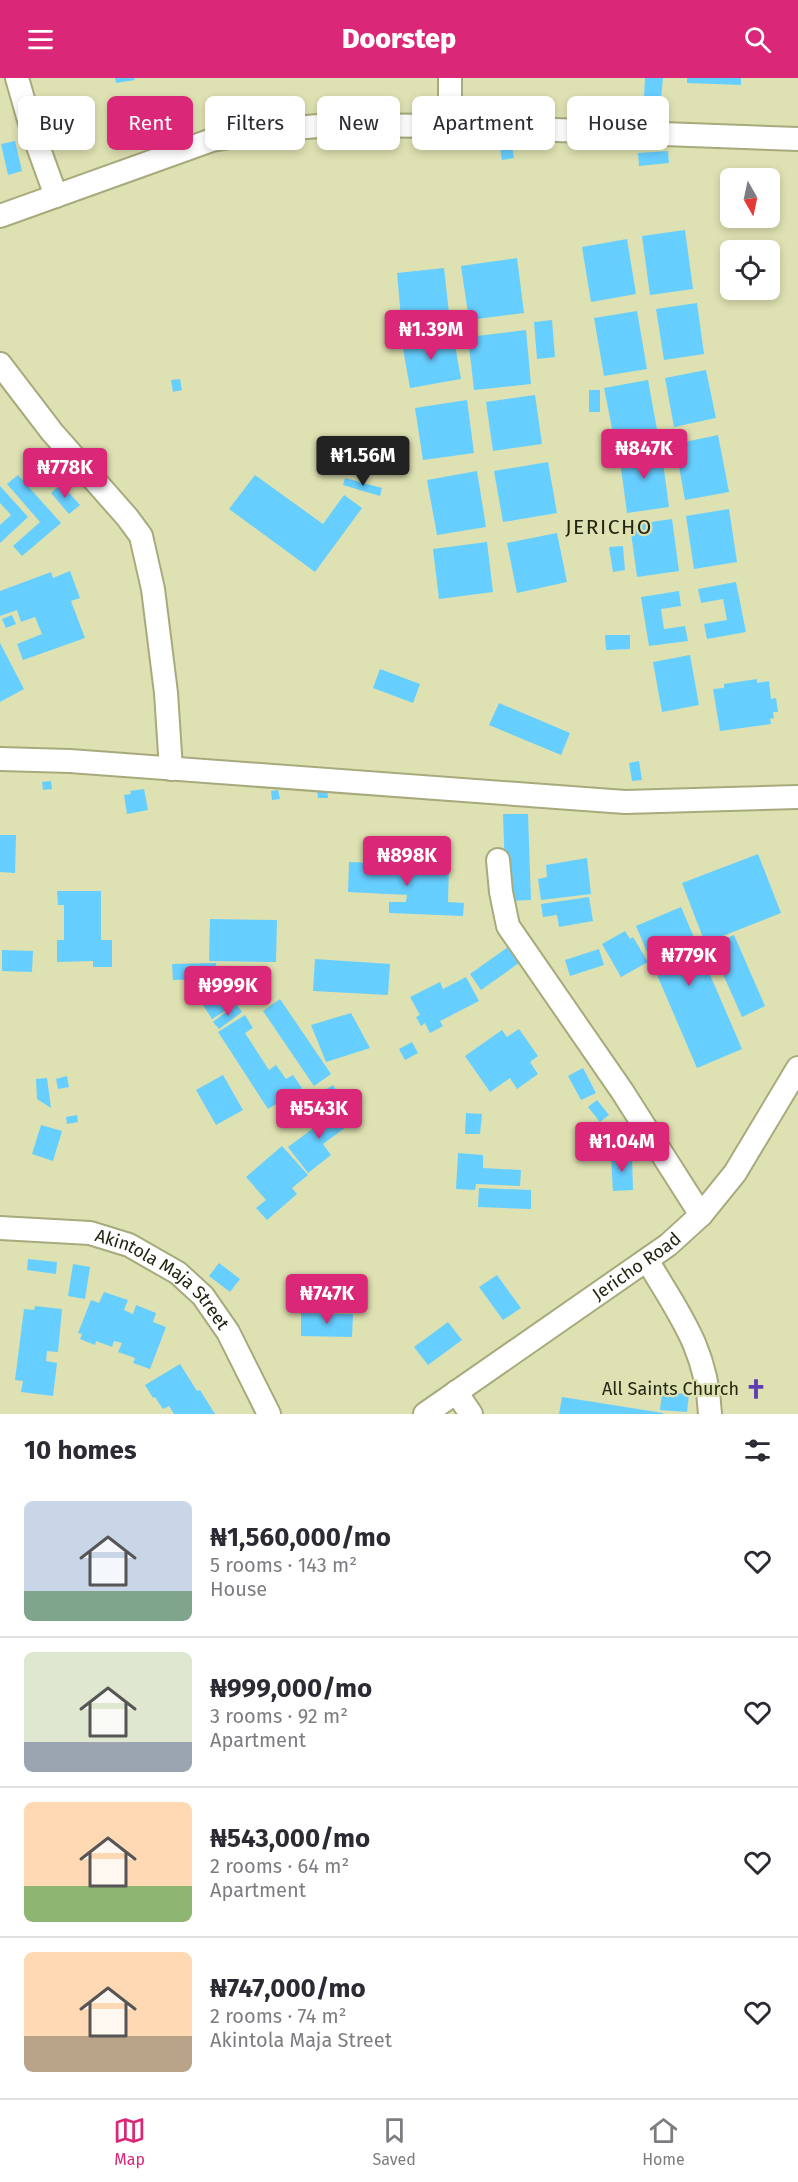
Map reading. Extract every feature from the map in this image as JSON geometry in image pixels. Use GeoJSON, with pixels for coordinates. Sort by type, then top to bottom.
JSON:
{"type":"FeatureCollection","features":[{"type":"Feature","properties":{"kind":"street"},"geometry":{"type":"LineString","coordinates":[[17,78],[31,127],[56,196]]}},
{"type":"Feature","properties":{"kind":"street"},"geometry":{"type":"LineString","coordinates":[[450,78],[450,96]]}},
{"type":"Feature","properties":{"kind":"street"},"geometry":{"type":"LineString","coordinates":[[0,216],[212,140],[272,130],[330,125],[412,126]]}},
{"type":"Feature","properties":{"kind":"street"},"geometry":{"type":"LineString","coordinates":[[555,130],[798,139]]}},
{"type":"Feature","properties":{"kind":"street"},"geometry":{"type":"LineString","coordinates":[[0,364],[52,432],[128,517],[141,536],[153,589],[166,693],[171,769]]}},
{"type":"Feature","properties":{"kind":"street"},"geometry":{"type":"LineString","coordinates":[[0,759],[70,761],[625,802],[798,797]]}},
{"type":"Feature","properties":{"kind":"street"},"geometry":{"type":"LineString","coordinates":[[498,861],[508,926],[622,1091],[701,1215]]}},
{"type":"Feature","properties":{"kind":"street","name":"Jericho Road"},"geometry":{"type":"LineString","coordinates":[[425,1414],[668,1245],[701,1215],[735,1173],[798,1068]]}},
{"type":"Feature","properties":{"kind":"street","name":"Akintola Maja Street"},"geometry":{"type":"LineString","coordinates":[[0,1228],[90,1233],[129,1245],[178,1273],[203,1296],[228,1332],[269,1414]]}},
{"type":"Feature","properties":{"kind":"street"},"geometry":{"type":"LineString","coordinates":[[647,1260],[694,1338],[704,1366],[710,1395],[710,1414]]}},
{"type":"Feature","properties":{"kind":"street"},"geometry":{"type":"LineString","coordinates":[[456,1392],[471,1414]]}},
{"type":"Feature","properties":{"kind":"building"},"geometry":{"type":"Polygon","coordinates":[[[115,78],[134,78],[135,80],[116,83],[115,78]]]}},
{"type":"Feature","properties":{"kind":"building"},"geometry":{"type":"Polygon","coordinates":[[[645,78],[663,78],[661,96],[644,96],[645,78]]]}},
{"type":"Feature","properties":{"kind":"building"},"geometry":{"type":"Polygon","coordinates":[[[687,78],[741,78],[741,85],[687,83],[687,78]]]}},
{"type":"Feature","properties":{"kind":"building"},"geometry":{"type":"Polygon","coordinates":[[[15,141],[22,171],[8,175],[1,144],[15,141]]]}},
{"type":"Feature","properties":{"kind":"building"},"geometry":{"type":"Polygon","coordinates":[[[500,150],[513,150],[514,158],[502,160],[500,150]]]}},
{"type":"Feature","properties":{"kind":"building"},"geometry":{"type":"Polygon","coordinates":[[[668,151],[669,163],[639,166],[638,153],[668,151]]]}},
{"type":"Feature","properties":{"kind":"building"},"geometry":{"type":"Polygon","coordinates":[[[685,230],[693,289],[650,295],[642,236],[685,230]]]}},
{"type":"Feature","properties":{"kind":"building"},"geometry":{"type":"Polygon","coordinates":[[[627,239],[636,294],[591,302],[582,247],[627,239]]]}},
{"type":"Feature","properties":{"kind":"building"},"geometry":{"type":"Polygon","coordinates":[[[517,258],[524,313],[469,320],[461,266],[517,258]]]}},
{"type":"Feature","properties":{"kind":"building"},"geometry":{"type":"Polygon","coordinates":[[[444,268],[449,313],[401,318],[397,273],[444,268]]]}},
{"type":"Feature","properties":{"kind":"building"},"geometry":{"type":"Polygon","coordinates":[[[697,303],[704,354],[664,360],[656,309],[697,303]]]}},
{"type":"Feature","properties":{"kind":"building"},"geometry":{"type":"Polygon","coordinates":[[[637,311],[647,369],[604,376],[594,318],[637,311]]]}},
{"type":"Feature","properties":{"kind":"building"},"geometry":{"type":"Polygon","coordinates":[[[552,320],[555,357],[537,359],[534,322],[552,320]]]}},
{"type":"Feature","properties":{"kind":"building"},"geometry":{"type":"Polygon","coordinates":[[[526,330],[531,384],[474,390],[468,337],[526,330]]]}},
{"type":"Feature","properties":{"kind":"building"},"geometry":{"type":"Polygon","coordinates":[[[453,334],[461,379],[410,388],[402,343],[453,334]]]}},
{"type":"Feature","properties":{"kind":"building"},"geometry":{"type":"Polygon","coordinates":[[[706,370],[716,418],[674,427],[665,378],[706,370]]]}},
{"type":"Feature","properties":{"kind":"building"},"geometry":{"type":"Polygon","coordinates":[[[180,379],[182,390],[173,392],[171,380],[180,379]]]}},
{"type":"Feature","properties":{"kind":"building"},"geometry":{"type":"Polygon","coordinates":[[[648,380],[658,435],[615,443],[604,388],[648,380]]]}},
{"type":"Feature","properties":{"kind":"building"},"geometry":{"type":"Polygon","coordinates":[[[589,390],[600,390],[600,412],[589,412],[589,390]]]}},
{"type":"Feature","properties":{"kind":"building"},"geometry":{"type":"Polygon","coordinates":[[[535,395],[542,444],[493,451],[486,402],[535,395]]]}},
{"type":"Feature","properties":{"kind":"building"},"geometry":{"type":"Polygon","coordinates":[[[467,400],[474,453],[423,460],[415,408],[467,400]]]}},
{"type":"Feature","properties":{"kind":"building"},"geometry":{"type":"Polygon","coordinates":[[[718,435],[729,492],[685,500],[675,444],[718,435]]]}},
{"type":"Feature","properties":{"kind":"building"},"geometry":{"type":"Polygon","coordinates":[[[661,448],[669,507],[627,513],[619,453],[661,448]]]}},
{"type":"Feature","properties":{"kind":"building"},"geometry":{"type":"Polygon","coordinates":[[[548,462],[557,513],[503,522],[494,471],[548,462]]]}},
{"type":"Feature","properties":{"kind":"building"},"geometry":{"type":"Polygon","coordinates":[[[477,471],[486,527],[437,535],[427,480],[477,471]]]}},
{"type":"Feature","properties":{"kind":"building"},"geometry":{"type":"Polygon","coordinates":[[[18,475],[61,523],[22,556],[13,546],[40,522],[7,484],[18,475]]]}},
{"type":"Feature","properties":{"kind":"building"},"geometry":{"type":"Polygon","coordinates":[[[255,475],[323,524],[344,495],[362,508],[315,572],[229,509],[255,475]]]}},
{"type":"Feature","properties":{"kind":"building"},"geometry":{"type":"Polygon","coordinates":[[[345,478],[382,488],[380,496],[343,485],[345,478]]]}},
{"type":"Feature","properties":{"kind":"building"},"geometry":{"type":"Polygon","coordinates":[[[61,484],[80,505],[69,514],[51,493],[61,484]]]}},
{"type":"Feature","properties":{"kind":"building"},"geometry":{"type":"Polygon","coordinates":[[[0,486],[28,517],[0,543],[0,525],[11,515],[0,503],[0,486]]]}},
{"type":"Feature","properties":{"kind":"building"},"geometry":{"type":"Polygon","coordinates":[[[729,509],[737,562],[694,569],[686,516],[729,509]]]}},
{"type":"Feature","properties":{"kind":"building"},"geometry":{"type":"Polygon","coordinates":[[[672,519],[679,571],[637,577],[630,525],[672,519]]]}},
{"type":"Feature","properties":{"kind":"building"},"geometry":{"type":"Polygon","coordinates":[[[557,533],[567,582],[517,593],[507,543],[557,533]]]}},
{"type":"Feature","properties":{"kind":"building"},"geometry":{"type":"Polygon","coordinates":[[[487,542],[493,592],[439,599],[433,549],[487,542]]]}},
{"type":"Feature","properties":{"kind":"building"},"geometry":{"type":"Polygon","coordinates":[[[623,546],[625,570],[613,572],[609,547],[623,546]]]}},
{"type":"Feature","properties":{"kind":"building"},"geometry":{"type":"Polygon","coordinates":[[[70,571],[80,598],[71,601],[85,638],[23,660],[17,644],[42,634],[35,617],[21,622],[17,610],[0,616],[0,591],[51,572],[53,578],[70,571]]]}},
{"type":"Feature","properties":{"kind":"building"},"geometry":{"type":"Polygon","coordinates":[[[736,582],[746,632],[707,639],[704,624],[727,620],[723,599],[701,603],[698,589],[736,582]]]}},
{"type":"Feature","properties":{"kind":"building"},"geometry":{"type":"Polygon","coordinates":[[[679,591],[681,606],[661,609],[664,629],[685,626],[688,641],[649,646],[641,597],[679,591]]]}},
{"type":"Feature","properties":{"kind":"building"},"geometry":{"type":"Polygon","coordinates":[[[12,615],[16,624],[6,628],[2,619],[12,615]]]}},
{"type":"Feature","properties":{"kind":"building"},"geometry":{"type":"Polygon","coordinates":[[[605,635],[630,635],[630,649],[606,650],[605,635]]]}},
{"type":"Feature","properties":{"kind":"building"},"geometry":{"type":"Polygon","coordinates":[[[0,643],[24,689],[0,702],[0,643]]]}},
{"type":"Feature","properties":{"kind":"building"},"geometry":{"type":"Polygon","coordinates":[[[690,655],[699,705],[662,712],[653,662],[690,655]]]}},
{"type":"Feature","properties":{"kind":"building"},"geometry":{"type":"Polygon","coordinates":[[[380,669],[420,684],[413,703],[373,688],[380,669]]]}},
{"type":"Feature","properties":{"kind":"building"},"geometry":{"type":"Polygon","coordinates":[[[757,679],[757,683],[769,681],[771,699],[776,698],[778,712],[773,712],[774,718],[770,719],[771,724],[720,731],[713,689],[724,688],[724,684],[757,679]]]}},
{"type":"Feature","properties":{"kind":"building"},"geometry":{"type":"Polygon","coordinates":[[[499,703],[570,733],[561,755],[489,725],[499,703]]]}},
{"type":"Feature","properties":{"kind":"building"},"geometry":{"type":"Polygon","coordinates":[[[639,761],[642,780],[632,781],[629,763],[639,761]]]}},
{"type":"Feature","properties":{"kind":"building"},"geometry":{"type":"Polygon","coordinates":[[[51,781],[52,789],[43,790],[42,782],[51,781]]]}},
{"type":"Feature","properties":{"kind":"building"},"geometry":{"type":"Polygon","coordinates":[[[327,788],[328,798],[318,798],[317,789],[327,788]]]}},
{"type":"Feature","properties":{"kind":"building"},"geometry":{"type":"Polygon","coordinates":[[[144,789],[148,810],[127,814],[124,795],[131,794],[130,791],[144,789]]]}},
{"type":"Feature","properties":{"kind":"building"},"geometry":{"type":"Polygon","coordinates":[[[278,790],[280,799],[272,800],[271,791],[278,790]]]}},
{"type":"Feature","properties":{"kind":"building"},"geometry":{"type":"Polygon","coordinates":[[[503,814],[528,814],[531,900],[506,901],[503,814]]]}},
{"type":"Feature","properties":{"kind":"building"},"geometry":{"type":"Polygon","coordinates":[[[0,835],[16,835],[15,873],[0,872],[0,835]]]}},
{"type":"Feature","properties":{"kind":"building"},"geometry":{"type":"Polygon","coordinates":[[[758,854],[781,913],[705,943],[682,883],[758,854]]]}},
{"type":"Feature","properties":{"kind":"building"},"geometry":{"type":"Polygon","coordinates":[[[587,858],[591,894],[541,900],[538,879],[547,877],[546,865],[587,858]]]}},
{"type":"Feature","properties":{"kind":"building"},"geometry":{"type":"Polygon","coordinates":[[[349,862],[449,866],[448,902],[464,903],[463,916],[389,913],[389,902],[406,902],[407,895],[348,892],[349,862]]]}},
{"type":"Feature","properties":{"kind":"building"},"geometry":{"type":"Polygon","coordinates":[[[57,891],[101,891],[101,940],[112,940],[112,967],[93,967],[93,961],[57,962],[57,940],[64,940],[64,905],[58,905],[57,891]]]}},
{"type":"Feature","properties":{"kind":"building"},"geometry":{"type":"Polygon","coordinates":[[[589,897],[593,921],[559,927],[557,915],[543,917],[541,904],[589,897]]]}},
{"type":"Feature","properties":{"kind":"building"},"geometry":{"type":"Polygon","coordinates":[[[681,907],[742,1049],[697,1068],[636,926],[681,907]]]}},
{"type":"Feature","properties":{"kind":"building"},"geometry":{"type":"Polygon","coordinates":[[[210,919],[277,920],[276,962],[209,961],[210,919]]]}},
{"type":"Feature","properties":{"kind":"building"},"geometry":{"type":"Polygon","coordinates":[[[625,931],[630,939],[633,937],[648,962],[621,977],[602,944],[625,931]]]}},
{"type":"Feature","properties":{"kind":"building"},"geometry":{"type":"Polygon","coordinates":[[[734,935],[765,1006],[742,1017],[710,945],[734,935]]]}},
{"type":"Feature","properties":{"kind":"building"},"geometry":{"type":"Polygon","coordinates":[[[508,947],[519,963],[481,990],[470,974],[508,947]]]}},
{"type":"Feature","properties":{"kind":"building"},"geometry":{"type":"Polygon","coordinates":[[[599,949],[604,965],[570,976],[565,960],[599,949]]]}},
{"type":"Feature","properties":{"kind":"building"},"geometry":{"type":"Polygon","coordinates":[[[2,950],[33,951],[32,972],[2,971],[2,950]]]}},
{"type":"Feature","properties":{"kind":"building"},"geometry":{"type":"Polygon","coordinates":[[[315,959],[390,964],[388,995],[313,991],[315,959]]]}},
{"type":"Feature","properties":{"kind":"building"},"geometry":{"type":"Polygon","coordinates":[[[216,963],[216,979],[173,980],[172,964],[216,963]]]}},
{"type":"Feature","properties":{"kind":"building"},"geometry":{"type":"Polygon","coordinates":[[[466,977],[479,1001],[440,1021],[443,1026],[430,1033],[425,1023],[421,1026],[416,1017],[420,1015],[410,997],[440,982],[443,989],[466,977]]]}},
{"type":"Feature","properties":{"kind":"building"},"geometry":{"type":"Polygon","coordinates":[[[215,990],[225,992],[233,1006],[212,1019],[196,994],[215,990]]]}},
{"type":"Feature","properties":{"kind":"building"},"geometry":{"type":"Polygon","coordinates":[[[268,991],[270,1000],[260,1001],[259,992],[268,991]]]}},
{"type":"Feature","properties":{"kind":"building"},"geometry":{"type":"Polygon","coordinates":[[[280,999],[331,1074],[314,1086],[263,1011],[280,999]]]}},
{"type":"Feature","properties":{"kind":"building"},"geometry":{"type":"Polygon","coordinates":[[[236,1004],[242,1012],[219,1029],[213,1022],[236,1004]]]}},
{"type":"Feature","properties":{"kind":"building"},"geometry":{"type":"Polygon","coordinates":[[[351,1013],[370,1048],[326,1062],[311,1025],[351,1013]]]}},
{"type":"Feature","properties":{"kind":"building"},"geometry":{"type":"Polygon","coordinates":[[[245,1015],[253,1028],[245,1033],[269,1070],[276,1065],[286,1079],[293,1075],[302,1088],[268,1109],[218,1032],[245,1015]]]}},
{"type":"Feature","properties":{"kind":"building"},"geometry":{"type":"Polygon","coordinates":[[[519,1029],[538,1056],[530,1062],[538,1074],[517,1089],[510,1078],[490,1092],[465,1056],[502,1030],[507,1037],[519,1029]]]}},
{"type":"Feature","properties":{"kind":"building"},"geometry":{"type":"Polygon","coordinates":[[[412,1042],[418,1053],[405,1060],[399,1049],[412,1042]]]}},
{"type":"Feature","properties":{"kind":"building"},"geometry":{"type":"Polygon","coordinates":[[[583,1068],[596,1093],[581,1100],[568,1076],[583,1068]]]}},
{"type":"Feature","properties":{"kind":"building"},"geometry":{"type":"Polygon","coordinates":[[[223,1075],[243,1110],[216,1125],[196,1090],[223,1075]]]}},
{"type":"Feature","properties":{"kind":"building"},"geometry":{"type":"Polygon","coordinates":[[[67,1076],[69,1087],[58,1089],[56,1079],[67,1076]]]}},
{"type":"Feature","properties":{"kind":"building"},"geometry":{"type":"Polygon","coordinates":[[[47,1078],[51,1108],[37,1099],[36,1079],[47,1078]]]}},
{"type":"Feature","properties":{"kind":"building"},"geometry":{"type":"Polygon","coordinates":[[[333,1085],[344,1103],[326,1115],[314,1097],[333,1085]]]}},
{"type":"Feature","properties":{"kind":"building"},"geometry":{"type":"Polygon","coordinates":[[[597,1100],[609,1115],[600,1122],[588,1107],[597,1100]]]}},
{"type":"Feature","properties":{"kind":"building"},"geometry":{"type":"Polygon","coordinates":[[[342,1107],[353,1122],[323,1144],[331,1155],[308,1173],[288,1147],[342,1107]]]}},
{"type":"Feature","properties":{"kind":"building"},"geometry":{"type":"Polygon","coordinates":[[[466,1113],[482,1114],[480,1134],[465,1134],[466,1113]]]}},
{"type":"Feature","properties":{"kind":"building"},"geometry":{"type":"Polygon","coordinates":[[[77,1115],[78,1122],[67,1124],[66,1117],[77,1115]]]}},
{"type":"Feature","properties":{"kind":"building"},"geometry":{"type":"Polygon","coordinates":[[[41,1125],[62,1131],[53,1161],[32,1154],[41,1125]]]}},
{"type":"Feature","properties":{"kind":"building"},"geometry":{"type":"Polygon","coordinates":[[[282,1146],[308,1175],[292,1188],[297,1194],[267,1220],[256,1208],[266,1200],[246,1177],[282,1146]]]}},
{"type":"Feature","properties":{"kind":"building"},"geometry":{"type":"Polygon","coordinates":[[[458,1153],[483,1155],[483,1168],[521,1170],[520,1186],[476,1184],[475,1190],[456,1189],[458,1153]]]}},
{"type":"Feature","properties":{"kind":"building"},"geometry":{"type":"Polygon","coordinates":[[[632,1156],[633,1190],[613,1191],[611,1157],[632,1156]]]}},
{"type":"Feature","properties":{"kind":"building"},"geometry":{"type":"Polygon","coordinates":[[[479,1188],[531,1190],[531,1209],[478,1207],[479,1188]]]}},
{"type":"Feature","properties":{"kind":"building"},"geometry":{"type":"Polygon","coordinates":[[[28,1259],[57,1262],[56,1274],[27,1270],[28,1259]]]}},
{"type":"Feature","properties":{"kind":"building"},"geometry":{"type":"Polygon","coordinates":[[[219,1263],[240,1279],[230,1292],[209,1276],[219,1263]]]}},
{"type":"Feature","properties":{"kind":"building"},"geometry":{"type":"Polygon","coordinates":[[[73,1264],[90,1267],[85,1299],[68,1296],[73,1264]]]}},
{"type":"Feature","properties":{"kind":"building"},"geometry":{"type":"Polygon","coordinates":[[[497,1275],[521,1308],[503,1320],[479,1287],[497,1275]]]}},
{"type":"Feature","properties":{"kind":"building"},"geometry":{"type":"Polygon","coordinates":[[[104,1292],[128,1300],[124,1310],[133,1314],[136,1305],[156,1313],[153,1322],[166,1327],[150,1369],[133,1363],[135,1358],[118,1352],[122,1343],[114,1341],[112,1347],[96,1341],[95,1345],[80,1339],[82,1334],[78,1333],[91,1300],[99,1303],[104,1292]]]}},
{"type":"Feature","properties":{"kind":"building"},"geometry":{"type":"Polygon","coordinates":[[[35,1306],[62,1309],[58,1352],[47,1351],[46,1361],[57,1363],[53,1396],[21,1392],[23,1381],[15,1380],[24,1309],[34,1310],[35,1306]]]}},
{"type":"Feature","properties":{"kind":"building"},"geometry":{"type":"Polygon","coordinates":[[[301,1313],[353,1314],[352,1337],[301,1336],[301,1313]]]}},
{"type":"Feature","properties":{"kind":"building"},"geometry":{"type":"Polygon","coordinates":[[[448,1322],[462,1340],[428,1365],[414,1347],[448,1322]]]}},
{"type":"Feature","properties":{"kind":"building"},"geometry":{"type":"Polygon","coordinates":[[[180,1364],[215,1414],[174,1414],[169,1406],[163,1409],[155,1397],[153,1398],[145,1385],[180,1364]]]}},
{"type":"Feature","properties":{"kind":"building"},"geometry":{"type":"Polygon","coordinates":[[[662,1392],[689,1394],[687,1412],[660,1410],[662,1392]]]}},
{"type":"Feature","properties":{"kind":"building"},"geometry":{"type":"Polygon","coordinates":[[[562,1397],[663,1413],[663,1414],[559,1414],[562,1397]]]}},
{"type":"Feature","properties":{"kind":"place","name":"All Saints Church"},"geometry":{"type":"Point","coordinates":[756,1389]}},
{"type":"Feature","properties":{"kind":"district","name":"JERICHO"},"geometry":{"type":"Point","coordinates":[609,527]}}]}
